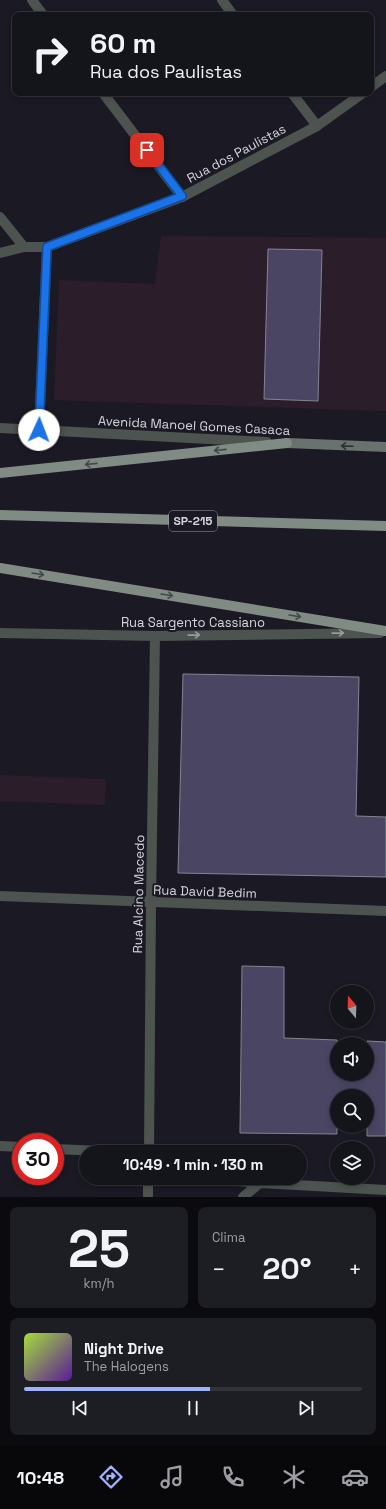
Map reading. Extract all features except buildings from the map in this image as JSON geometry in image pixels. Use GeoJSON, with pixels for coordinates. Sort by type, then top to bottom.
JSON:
{"type":"FeatureCollection","features":[{"type":"Feature","properties":{"kind":"main road","name":"Avenida Manoel Gomes Casaca"},"geometry":{"type":"LineString","coordinates":[[287,443],[386,447]]}},
{"type":"Feature","properties":{"kind":"main road"},"geometry":{"type":"LineString","coordinates":[[0,473],[287,443]]}},
{"type":"Feature","properties":{"kind":"main road","name":"SP-215"},"geometry":{"type":"LineString","coordinates":[[0,515],[386,526]]}},
{"type":"Feature","properties":{"kind":"main road"},"geometry":{"type":"LineString","coordinates":[[0,568],[386,632]]}},
{"type":"Feature","properties":{"kind":"street"},"geometry":{"type":"LineString","coordinates":[[32,0],[41,12]]}},
{"type":"Feature","properties":{"kind":"street"},"geometry":{"type":"LineString","coordinates":[[222,0],[231,12]]}},
{"type":"Feature","properties":{"kind":"street"},"geometry":{"type":"LineString","coordinates":[[374,85],[386,76]]}},
{"type":"Feature","properties":{"kind":"street"},"geometry":{"type":"LineString","coordinates":[[105,96],[182,196]]}},
{"type":"Feature","properties":{"kind":"street"},"geometry":{"type":"LineString","coordinates":[[294,96],[317,126]]}},
{"type":"Feature","properties":{"kind":"street","name":"Rua dos Paulistas"},"geometry":{"type":"LineString","coordinates":[[0,253],[24,247],[47,247],[182,196],[317,126],[359,96]]}},
{"type":"Feature","properties":{"kind":"street"},"geometry":{"type":"LineString","coordinates":[[0,217],[24,247]]}},
{"type":"Feature","properties":{"kind":"street"},"geometry":{"type":"LineString","coordinates":[[39,430],[47,247]]}},
{"type":"Feature","properties":{"kind":"street","name":"Avenida Manoel Gomes Casaca"},"geometry":{"type":"LineString","coordinates":[[0,428],[287,443]]}},
{"type":"Feature","properties":{"kind":"street","name":"Rua Sargento Cassiano"},"geometry":{"type":"LineString","coordinates":[[0,633],[156,636],[386,632]]}},
{"type":"Feature","properties":{"kind":"street","name":"Rua Alcino Macedo"},"geometry":{"type":"LineString","coordinates":[[149,1145],[151,902],[156,636]]}},
{"type":"Feature","properties":{"kind":"street","name":"Rua David Bedim"},"geometry":{"type":"LineString","coordinates":[[0,896],[386,911]]}},
{"type":"Feature","properties":{"kind":"street"},"geometry":{"type":"LineString","coordinates":[[0,1146],[12,1147]]}},
{"type":"Feature","properties":{"kind":"street"},"geometry":{"type":"LineString","coordinates":[[64,1149],[79,1150]]}},
{"type":"Feature","properties":{"kind":"street"},"geometry":{"type":"LineString","coordinates":[[148,1185],[148,1197]]}},
{"type":"Feature","properties":{"kind":"street"},"geometry":{"type":"LineString","coordinates":[[243,1197],[258,1185]]}},
{"type":"Feature","properties":{"kind":"street"},"geometry":{"type":"LineString","coordinates":[[296,1185],[386,1190]]}},
{"type":"Feature","properties":{"kind":"shaded area"},"geometry":{"type":"Polygon","coordinates":[[[161,236],[386,238],[386,411],[54,400],[59,280],[155,284],[161,236]]]}},
{"type":"Feature","properties":{"kind":"shaded area"},"geometry":{"type":"Polygon","coordinates":[[[0,775],[106,779],[105,805],[0,801],[0,775]]]}},
{"type":"Feature","properties":{"kind":"route"},"geometry":{"type":"LineString","coordinates":[[39,430],[47,247],[182,196],[147,150]]}}]}
